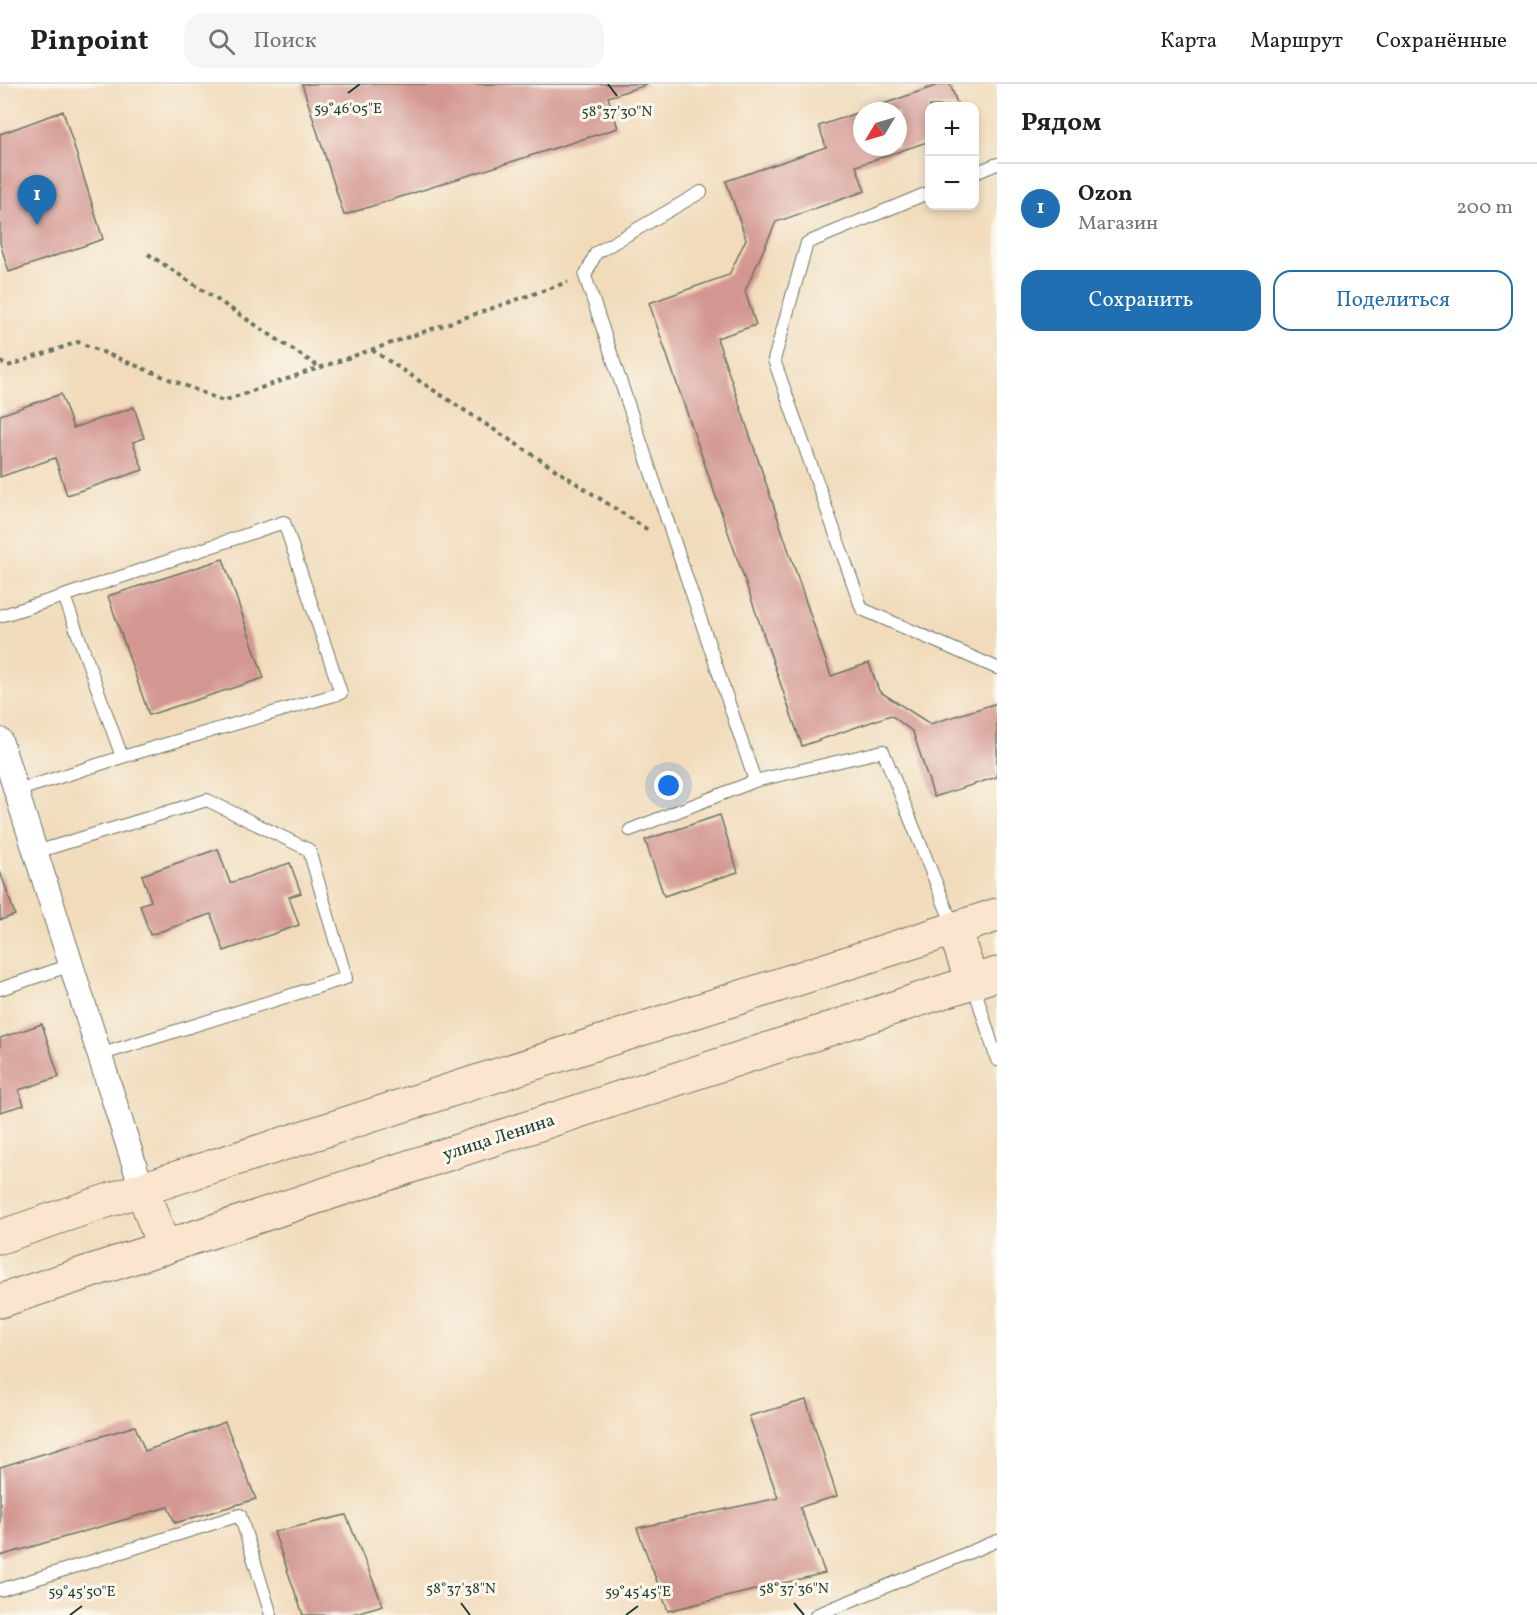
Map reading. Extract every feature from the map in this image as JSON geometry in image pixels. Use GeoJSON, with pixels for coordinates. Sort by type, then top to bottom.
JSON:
{"type":"FeatureCollection","features":[{"type":"Feature","properties":{"kind":"main road"},"geometry":{"type":"LineString","coordinates":[[0,1237],[142,1189],[997,915]]}},
{"type":"Feature","properties":{"kind":"main road"},"geometry":{"type":"LineString","coordinates":[[954,929],[984,978]]}},
{"type":"Feature","properties":{"kind":"main road","name":"улица Ленина"},"geometry":{"type":"LineString","coordinates":[[0,1301],[984,978]]}},
{"type":"Feature","properties":{"kind":"main road"},"geometry":{"type":"LineString","coordinates":[[142,1189],[164,1248]]}},
{"type":"Feature","properties":{"kind":"street"},"geometry":{"type":"LineString","coordinates":[[0,740],[142,1189]]}},
{"type":"Feature","properties":{"kind":"lane"},"geometry":{"type":"LineString","coordinates":[[979,171],[997,164]]}},
{"type":"Feature","properties":{"kind":"lane"},"geometry":{"type":"LineString","coordinates":[[701,192],[596,253],[585,276],[754,781]]}},
{"type":"Feature","properties":{"kind":"lane"},"geometry":{"type":"LineString","coordinates":[[925,194],[807,243],[774,360],[862,609],[997,669]]}},
{"type":"Feature","properties":{"kind":"lane"},"geometry":{"type":"LineString","coordinates":[[0,616],[284,522],[341,693],[16,791]]}},
{"type":"Feature","properties":{"kind":"lane"},"geometry":{"type":"LineString","coordinates":[[64,596],[122,758]]}},
{"type":"Feature","properties":{"kind":"lane"},"geometry":{"type":"LineString","coordinates":[[630,830],[754,781],[883,752],[954,929]]}},
{"type":"Feature","properties":{"kind":"lane"},"geometry":{"type":"LineString","coordinates":[[36,852],[207,800],[309,850],[346,978],[99,1055]]}},
{"type":"Feature","properties":{"kind":"lane"},"geometry":{"type":"LineString","coordinates":[[0,989],[71,965]]}},
{"type":"Feature","properties":{"kind":"lane"},"geometry":{"type":"LineString","coordinates":[[984,978],[997,1060]]}},
{"type":"Feature","properties":{"kind":"lane"},"geometry":{"type":"LineString","coordinates":[[0,1590],[240,1515],[271,1615]]}},
{"type":"Feature","properties":{"kind":"lane"},"geometry":{"type":"LineString","coordinates":[[816,1615],[997,1541]]}},
{"type":"Feature","properties":{"kind":"path"},"geometry":{"type":"LineString","coordinates":[[148,254],[320,368]]}},
{"type":"Feature","properties":{"kind":"path"},"geometry":{"type":"LineString","coordinates":[[0,362],[8,366],[78,342],[223,401],[585,276]]}},
{"type":"Feature","properties":{"kind":"path"},"geometry":{"type":"LineString","coordinates":[[372,350],[677,549]]}},
{"type":"Feature","properties":{"kind":"building"},"geometry":{"type":"Polygon","coordinates":[[[302,84],[649,84],[608,97],[618,128],[344,215],[302,84]]]}},
{"type":"Feature","properties":{"kind":"building"},"geometry":{"type":"Polygon","coordinates":[[[941,84],[950,84],[957,102],[925,102],[925,143],[907,149],[907,102],[889,102],[941,84]]]}},
{"type":"Feature","properties":{"kind":"building"},"geometry":{"type":"Polygon","coordinates":[[[63,111],[103,239],[9,272],[0,243],[0,134],[63,111]]]}},
{"type":"Feature","properties":{"kind":"building"},"geometry":{"type":"Polygon","coordinates":[[[853,114],[853,156],[886,156],[856,166],[865,191],[776,222],[745,291],[756,325],[717,338],[831,676],[869,663],[879,691],[930,724],[997,703],[997,777],[934,797],[913,732],[891,715],[802,746],[649,303],[729,275],[746,239],[726,181],[826,147],[819,126],[853,114]]]}},
{"type":"Feature","properties":{"kind":"building"},"geometry":{"type":"Polygon","coordinates":[[[61,394],[73,428],[134,407],[144,438],[133,442],[143,470],[67,495],[55,458],[0,477],[0,415],[61,394]]]}},
{"type":"Feature","properties":{"kind":"building"},"geometry":{"type":"Polygon","coordinates":[[[223,559],[264,678],[149,715],[108,596],[223,559]]]}},
{"type":"Feature","properties":{"kind":"building"},"geometry":{"type":"Polygon","coordinates":[[[720,815],[738,872],[664,896],[645,840],[720,815]]]}},
{"type":"Feature","properties":{"kind":"building"},"geometry":{"type":"Polygon","coordinates":[[[218,849],[230,883],[290,863],[301,893],[289,897],[299,925],[224,951],[211,914],[150,935],[140,905],[151,901],[142,875],[218,849]]]}},
{"type":"Feature","properties":{"kind":"building"},"geometry":{"type":"Polygon","coordinates":[[[0,871],[15,915],[0,920],[0,871]]]}},
{"type":"Feature","properties":{"kind":"building"},"geometry":{"type":"Polygon","coordinates":[[[42,1024],[59,1077],[19,1090],[24,1105],[0,1112],[0,1038],[42,1024]]]}},
{"type":"Feature","properties":{"kind":"building"},"geometry":{"type":"Polygon","coordinates":[[[806,1400],[837,1496],[800,1507],[825,1573],[668,1611],[637,1528],[778,1498],[749,1416],[806,1400]]]}},
{"type":"Feature","properties":{"kind":"building"},"geometry":{"type":"Polygon","coordinates":[[[225,1422],[256,1499],[175,1523],[168,1507],[0,1556],[0,1467],[135,1426],[145,1451],[225,1422]]]}},
{"type":"Feature","properties":{"kind":"building"},"geometry":{"type":"Polygon","coordinates":[[[346,1515],[383,1605],[349,1615],[303,1615],[274,1532],[346,1515]]]}},
{"type":"Feature","properties":{"kind":"place","name":"Ozon"},"geometry":{"type":"Point","coordinates":[37,225]}}]}
